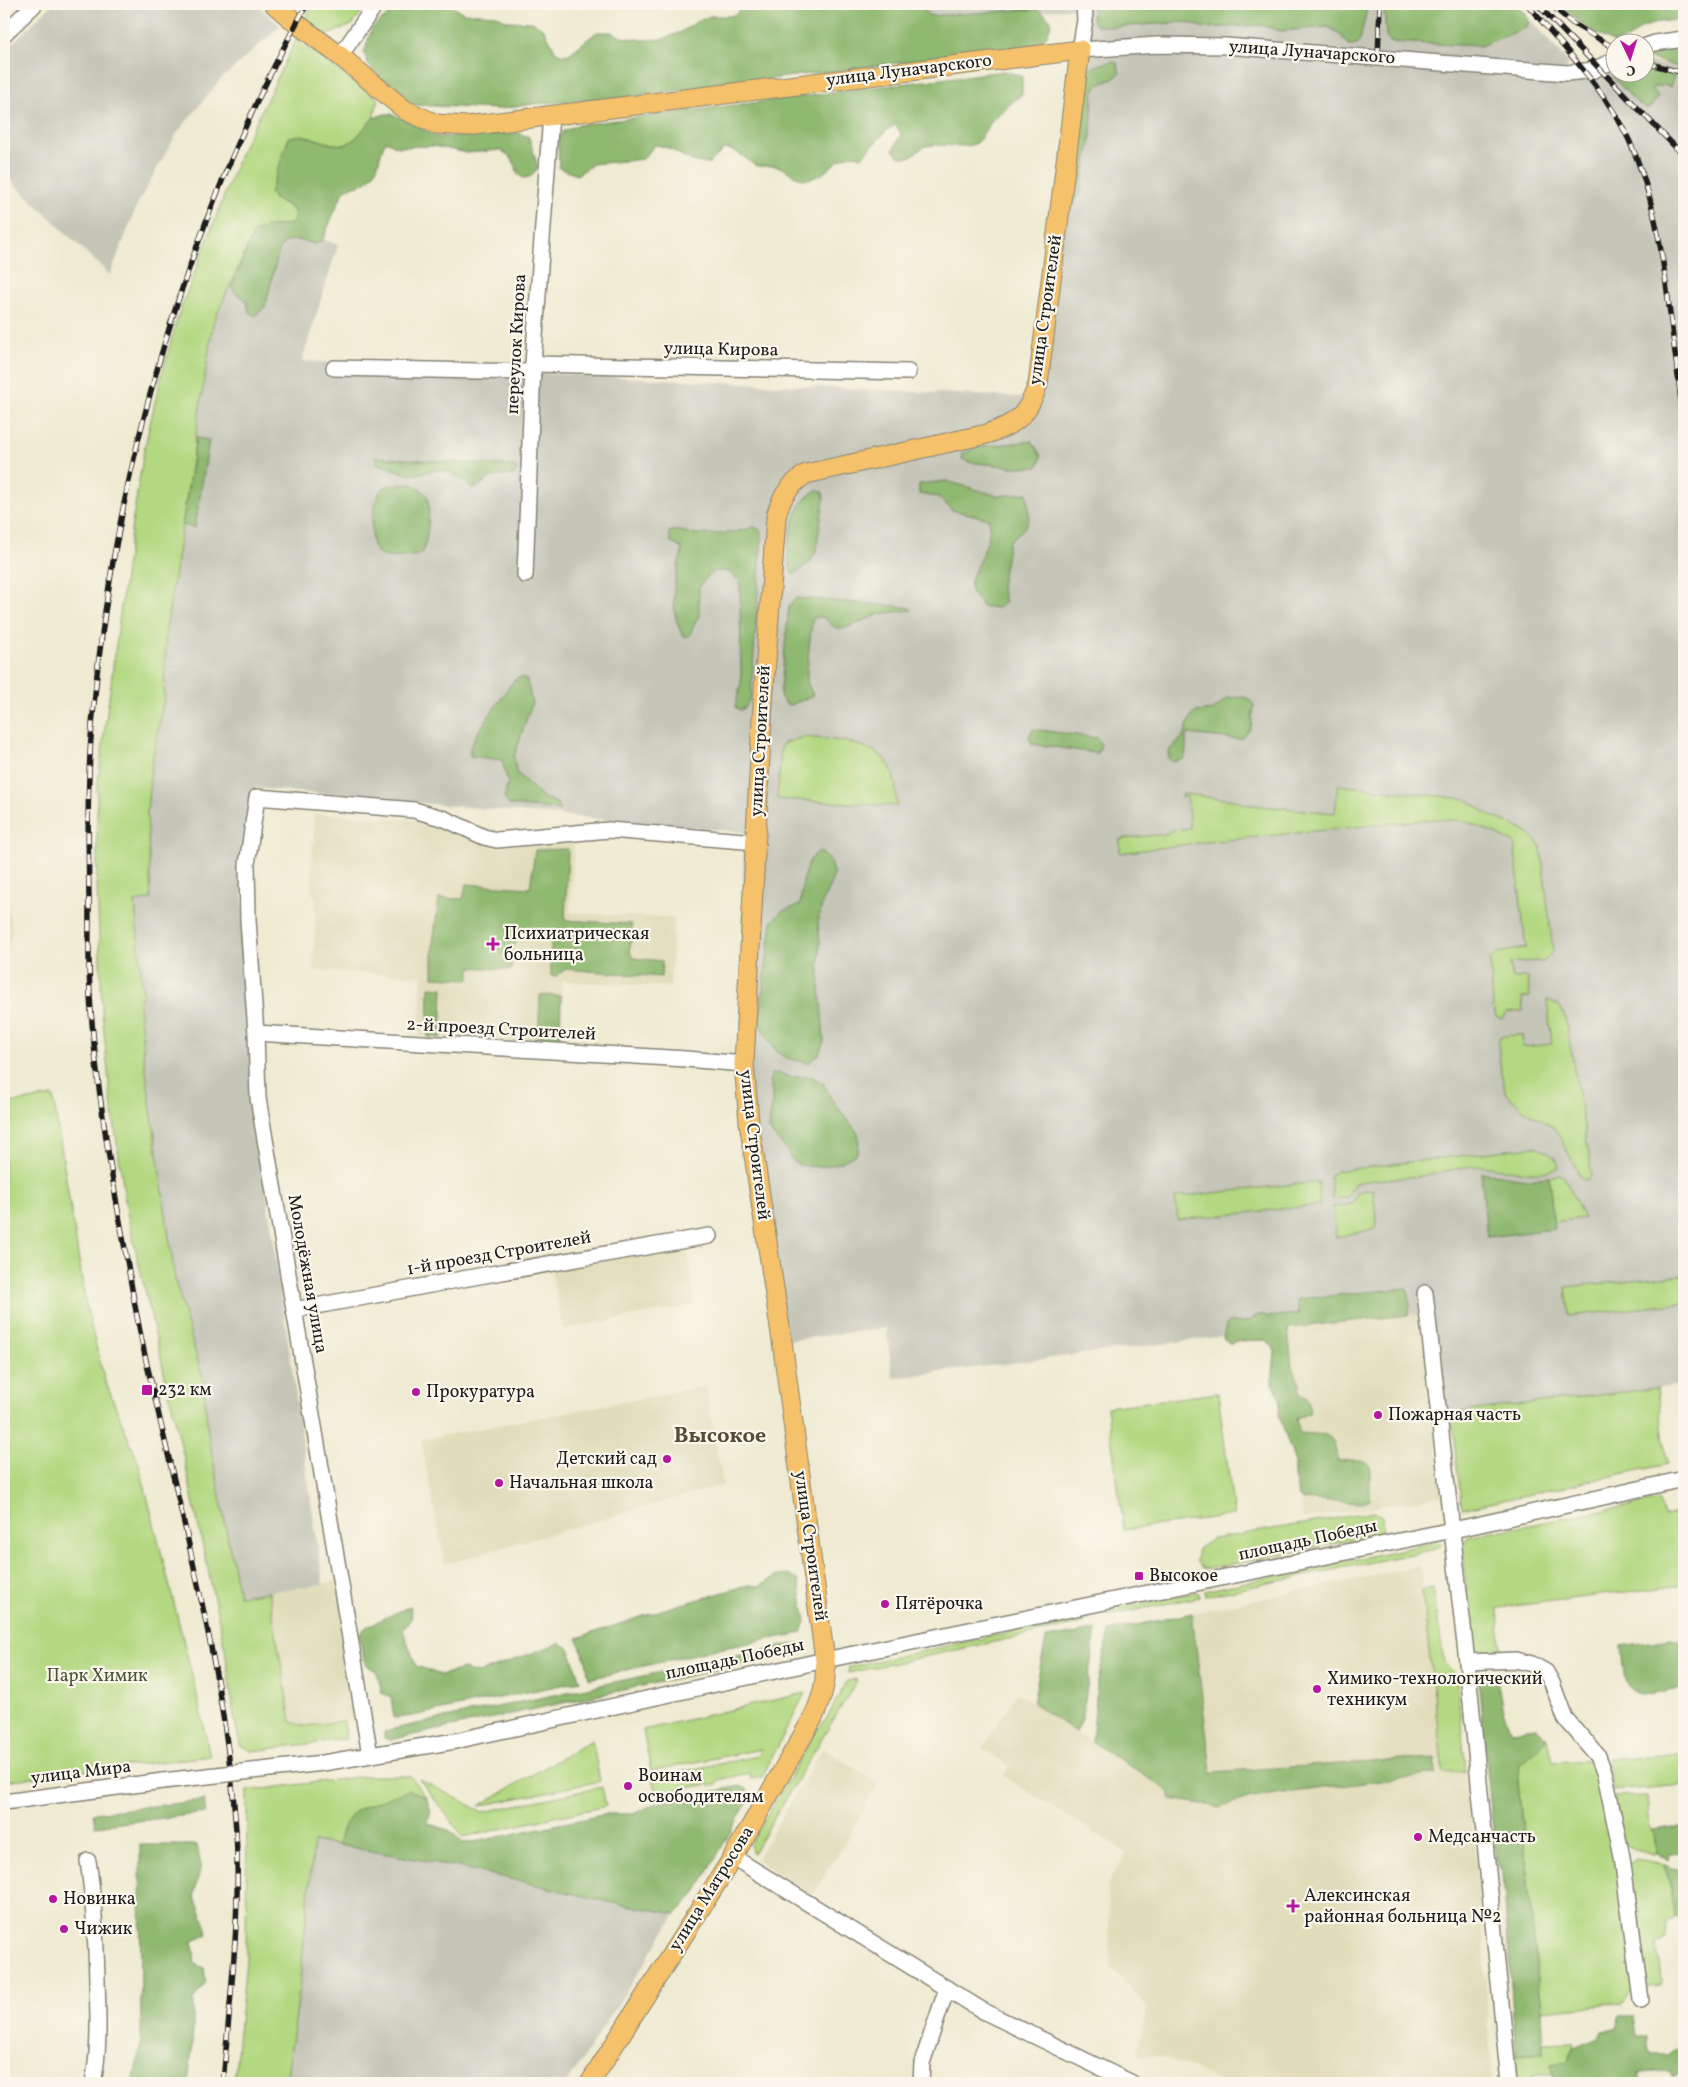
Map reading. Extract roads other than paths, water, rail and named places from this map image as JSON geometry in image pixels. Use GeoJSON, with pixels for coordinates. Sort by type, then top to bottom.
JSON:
{"type":"FeatureCollection","features":[{"type":"Feature","properties":{"kind":"main road","name":"улица Луначарского"},"geometry":{"type":"LineString","coordinates":[[274,4],[296,24],[340,56],[405,110],[436,124],[467,126],[1080,50]]}},
{"type":"Feature","properties":{"kind":"main road","name":"улица Строителей"},"geometry":{"type":"LineString","coordinates":[[825,1660],[782,1341],[749,1122],[744,1064],[773,536],[780,502],[788,489],[806,474],[987,434],[1014,423],[1027,410],[1038,384],[1080,50]]}},
{"type":"Feature","properties":{"kind":"main road","name":"улица Матросова"},"geometry":{"type":"LineString","coordinates":[[590,2083],[733,1857],[813,1718],[822,1698],[826,1682],[825,1660]]}},
{"type":"Feature","properties":{"kind":"street"},"geometry":{"type":"LineString","coordinates":[[4,34],[35,4]]}},
{"type":"Feature","properties":{"kind":"street"},"geometry":{"type":"LineString","coordinates":[[340,56],[376,4]]}},
{"type":"Feature","properties":{"kind":"street","name":"улица Строителей"},"geometry":{"type":"LineString","coordinates":[[1080,50],[1085,20],[1084,4]]}},
{"type":"Feature","properties":{"kind":"street"},"geometry":{"type":"LineString","coordinates":[[1656,43],[1684,39]]}},
{"type":"Feature","properties":{"kind":"street","name":"улица Луначарского"},"geometry":{"type":"LineString","coordinates":[[1080,50],[1158,45],[1226,46],[1566,73],[1594,70],[1606,64]]}},
{"type":"Feature","properties":{"kind":"street","name":"переулок Кирова"},"geometry":{"type":"LineString","coordinates":[[525,575],[533,368],[551,115]]}},
{"type":"Feature","properties":{"kind":"street","name":"улица Кирова"},"geometry":{"type":"LineString","coordinates":[[334,368],[908,372]]}},
{"type":"Feature","properties":{"kind":"street","name":"Молодёжная улица"},"geometry":{"type":"LineString","coordinates":[[370,1755],[258,1098],[256,1033],[248,920],[247,864],[257,796],[414,810],[446,819],[484,837],[497,840],[608,830],[756,842]]}},
{"type":"Feature","properties":{"kind":"street","name":"2-й проезд Строителей"},"geometry":{"type":"LineString","coordinates":[[256,1033],[744,1064]]}},
{"type":"Feature","properties":{"kind":"street","name":"1-й проезд Строителей"},"geometry":{"type":"LineString","coordinates":[[294,1310],[710,1236]]}},
{"type":"Feature","properties":{"kind":"street"},"geometry":{"type":"LineString","coordinates":[[1425,1293],[1453,1530],[1509,2083]]}},
{"type":"Feature","properties":{"kind":"street","name":"площадь Победы"},"geometry":{"type":"LineString","coordinates":[[322,1763],[455,1740],[825,1660],[1453,1530],[1684,1480]]}},
{"type":"Feature","properties":{"kind":"street"},"geometry":{"type":"LineString","coordinates":[[1467,1662],[1516,1660],[1532,1664],[1546,1672],[1565,1718],[1598,1756],[1606,1775],[1622,1857],[1641,2000]]}},
{"type":"Feature","properties":{"kind":"street","name":"улица Мира"},"geometry":{"type":"LineString","coordinates":[[4,1802],[322,1763]]}},
{"type":"Feature","properties":{"kind":"street"},"geometry":{"type":"LineString","coordinates":[[733,1857],[985,2012],[1132,2083]]}},
{"type":"Feature","properties":{"kind":"street"},"geometry":{"type":"LineString","coordinates":[[88,1861],[96,1937],[99,2029],[98,2057],[93,2083]]}},
{"type":"Feature","properties":{"kind":"street"},"geometry":{"type":"LineString","coordinates":[[922,2083],[922,2063],[947,1988]]}},
{"type":"Feature","properties":{"kind":"railway"},"geometry":{"type":"LineString","coordinates":[[223,2083],[234,1957],[237,1894],[236,1830],[231,1774],[214,1662],[203,1606],[139,1330],[104,1125],[89,982],[89,768],[102,631],[117,538],[137,445],[162,353],[191,263],[225,174],[264,88],[307,4]]}},
{"type":"Feature","properties":{"kind":"railway"},"geometry":{"type":"LineString","coordinates":[[1378,58],[1380,4]]}},
{"type":"Feature","properties":{"kind":"railway"},"geometry":{"type":"LineString","coordinates":[[1527,4],[1608,103],[1629,140],[1637,160],[1650,201],[1660,243],[1684,423]]}},
{"type":"Feature","properties":{"kind":"railway"},"geometry":{"type":"LineString","coordinates":[[1537,4],[1684,156]]}},
{"type":"Feature","properties":{"kind":"railway"},"geometry":{"type":"LineString","coordinates":[[1550,4],[1572,23],[1606,43]]}},
{"type":"Feature","properties":{"kind":"railway"},"geometry":{"type":"LineString","coordinates":[[1656,66],[1684,73]]}},
{"type":"Feature","properties":{"kind":"place","name":"Психиатрическая больница"},"geometry":{"type":"Point","coordinates":[493,944]}},
{"type":"Feature","properties":{"kind":"place","name":"232 км"},"geometry":{"type":"Point","coordinates":[147,1390]}},
{"type":"Feature","properties":{"kind":"place","name":"Прокуратура"},"geometry":{"type":"Point","coordinates":[416,1392]}},
{"type":"Feature","properties":{"kind":"place","name":"Пожарная часть"},"geometry":{"type":"Point","coordinates":[1378,1415]}},
{"type":"Feature","properties":{"kind":"place","name":"Детский сад"},"geometry":{"type":"Point","coordinates":[667,1459]}},
{"type":"Feature","properties":{"kind":"place","name":"Начальная школа"},"geometry":{"type":"Point","coordinates":[499,1483]}},
{"type":"Feature","properties":{"kind":"place","name":"Высокое"},"geometry":{"type":"Point","coordinates":[1139,1576]}},
{"type":"Feature","properties":{"kind":"place","name":"Пятёрочка"},"geometry":{"type":"Point","coordinates":[885,1604]}},
{"type":"Feature","properties":{"kind":"place","name":"Химико-технологический техникум"},"geometry":{"type":"Point","coordinates":[1317,1689]}},
{"type":"Feature","properties":{"kind":"place","name":"Воинам освободителям"},"geometry":{"type":"Point","coordinates":[628,1786]}},
{"type":"Feature","properties":{"kind":"place","name":"Медсанчасть"},"geometry":{"type":"Point","coordinates":[1418,1837]}},
{"type":"Feature","properties":{"kind":"place","name":"Новинка"},"geometry":{"type":"Point","coordinates":[53,1899]}},
{"type":"Feature","properties":{"kind":"place","name":"Алексинская районная больница №2"},"geometry":{"type":"Point","coordinates":[1293,1906]}},
{"type":"Feature","properties":{"kind":"place","name":"Чижик"},"geometry":{"type":"Point","coordinates":[64,1929]}},
{"type":"Feature","properties":{"kind":"district","name":"Высокое"},"geometry":{"type":"Point","coordinates":[720,1436]}},
{"type":"Feature","properties":{"kind":"park label","name":"Парк Химик"},"geometry":{"type":"Point","coordinates":[97,1676]}}]}
